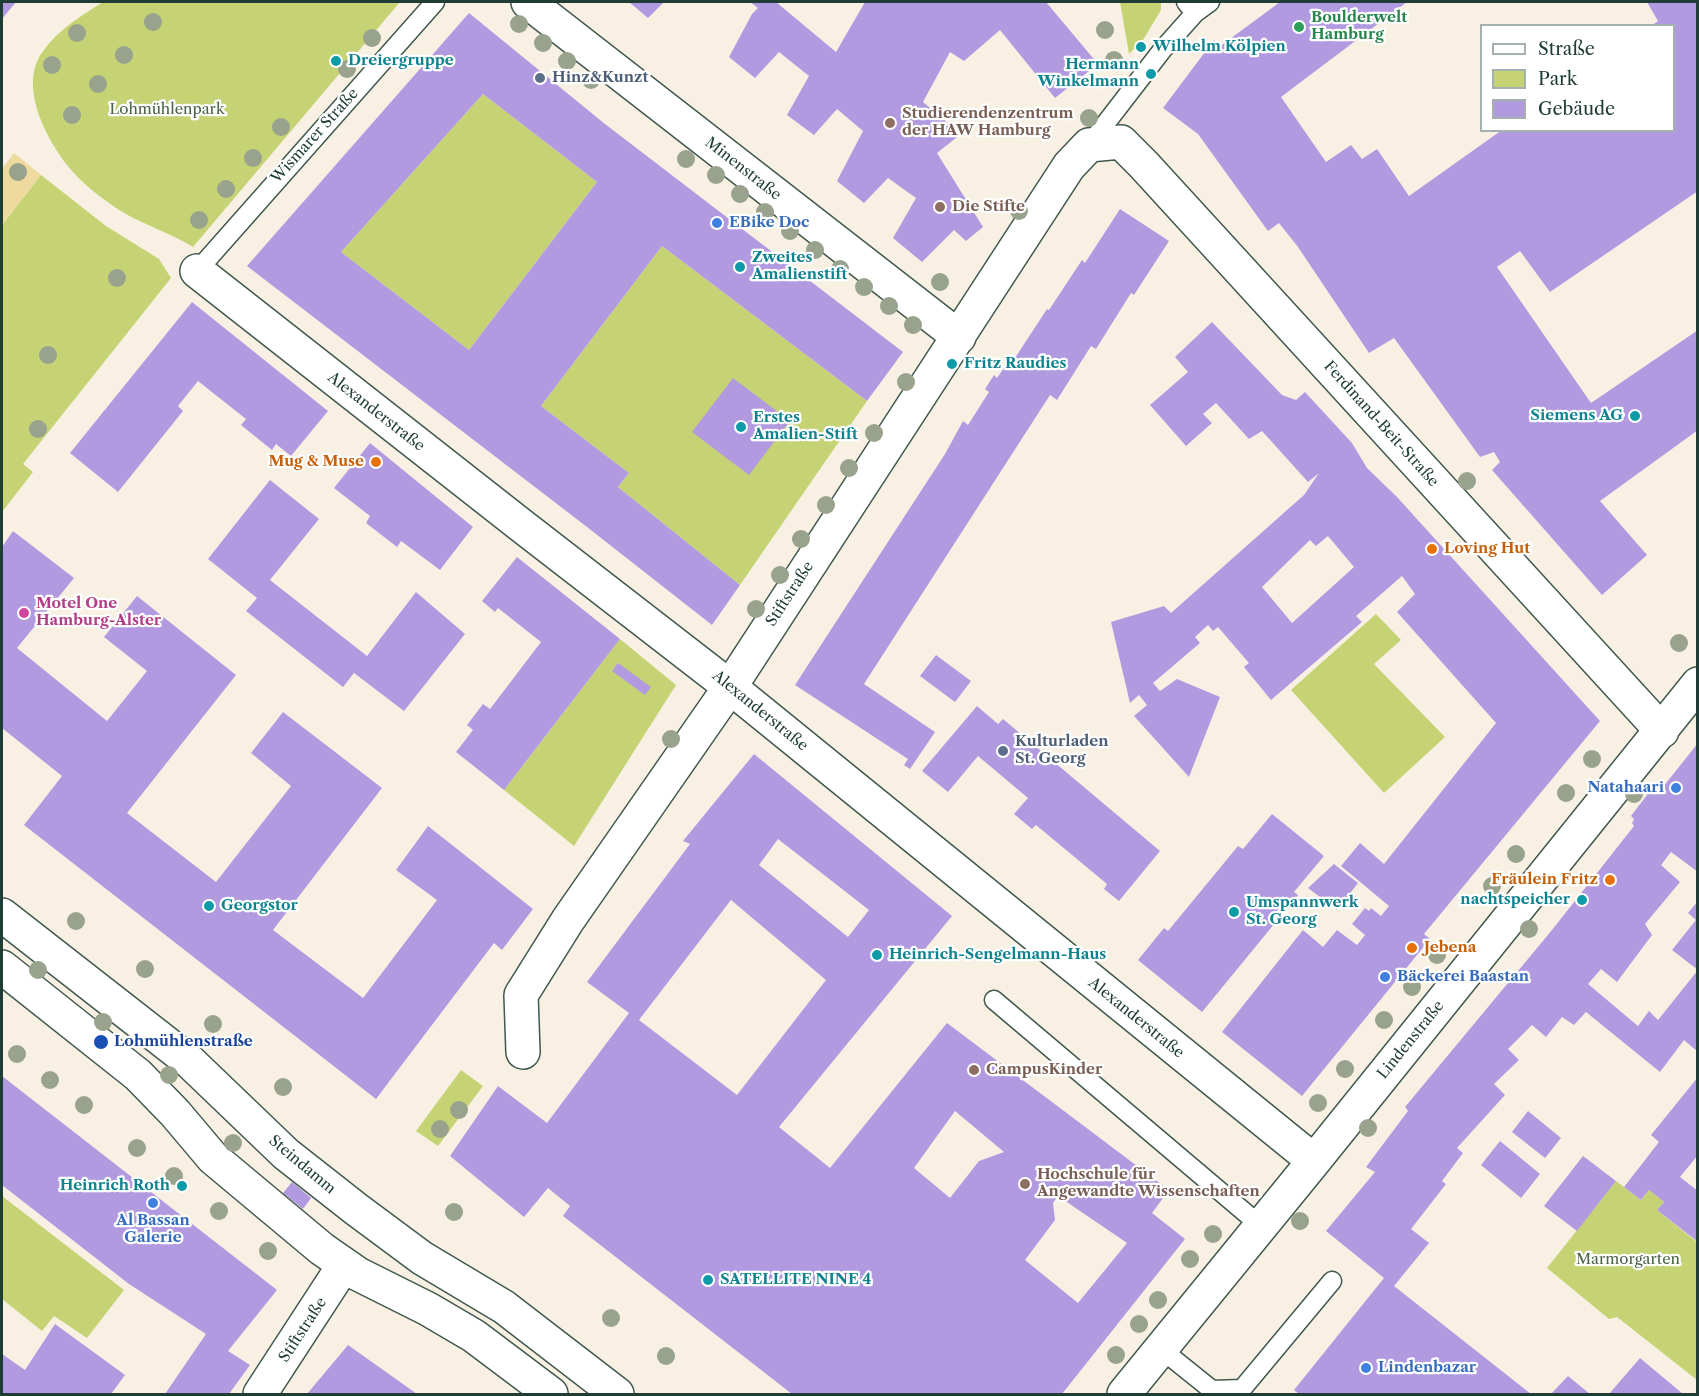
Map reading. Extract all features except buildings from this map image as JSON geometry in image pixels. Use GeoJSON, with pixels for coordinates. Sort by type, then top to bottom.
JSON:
{"type":"FeatureCollection","features":[{"type":"Feature","properties":{"kind":"street","name":"Minenstraße"},"geometry":{"type":"LineString","coordinates":[[528,2],[958,337]]}},
{"type":"Feature","properties":{"kind":"street","name":"Ferdinand-Beit-Straße"},"geometry":{"type":"LineString","coordinates":[[1089,145],[1121,142],[1144,165],[1662,730]]}},
{"type":"Feature","properties":{"kind":"street","name":"Stiftstraße"},"geometry":{"type":"LineString","coordinates":[[523,1052],[521,995],[568,920],[730,687],[1069,166],[1089,145]]}},
{"type":"Feature","properties":{"kind":"street","name":"Alexanderstraße"},"geometry":{"type":"LineString","coordinates":[[197,271],[730,687],[1314,1161]]}},
{"type":"Feature","properties":{"kind":"street","name":"Lindenstraße"},"geometry":{"type":"LineString","coordinates":[[1132,1392],[1161,1349],[1698,684]]}},
{"type":"Feature","properties":{"kind":"street","name":"Steindamm"},"geometry":{"type":"LineString","coordinates":[[2,915],[189,1061],[286,1154],[339,1196],[422,1258],[504,1308],[617,1395]]}},
{"type":"Feature","properties":{"kind":"street"},"geometry":{"type":"LineString","coordinates":[[2,967],[138,1075],[175,1113],[213,1158],[304,1235],[358,1274],[428,1309],[474,1336],[551,1395]]}},
{"type":"Feature","properties":{"kind":"street","name":"Stiftstraße"},"geometry":{"type":"LineString","coordinates":[[260,1395],[344,1264]]}},
{"type":"Feature","properties":{"kind":"lane","name":"Wismarer Straße"},"geometry":{"type":"LineString","coordinates":[[197,271],[435,2]]}},
{"type":"Feature","properties":{"kind":"lane"},"geometry":{"type":"LineString","coordinates":[[1089,145],[1142,79],[1191,7],[1210,2]]}},
{"type":"Feature","properties":{"kind":"lane"},"geometry":{"type":"LineString","coordinates":[[994,1000],[1262,1226]]}},
{"type":"Feature","properties":{"kind":"lane"},"geometry":{"type":"LineString","coordinates":[[1161,1349],[1212,1390],[1246,1392],[1332,1281]]}},
{"type":"Feature","properties":{"kind":"green space","name":"Lohmühlenpark"},"geometry":{"type":"Polygon","coordinates":[[[103,2],[400,2],[193,247],[119,210],[84,184],[50,140],[37,110],[33,79],[36,64],[43,51],[63,30],[103,2]]]}},
{"type":"Feature","properties":{"kind":"green space"},"geometry":{"type":"Polygon","coordinates":[[[1120,2],[1161,2],[1161,10],[1143,40],[1129,54],[1120,2]]]}},
{"type":"Feature","properties":{"kind":"green space"},"geometry":{"type":"Polygon","coordinates":[[[483,94],[597,182],[469,350],[341,252],[483,94]]]}},
{"type":"Feature","properties":{"kind":"green space"},"geometry":{"type":"Polygon","coordinates":[[[41,175],[106,226],[159,259],[171,278],[23,464],[33,472],[2,512],[2,225],[41,175]]]}},
{"type":"Feature","properties":{"kind":"green space"},"geometry":{"type":"Polygon","coordinates":[[[662,246],[867,401],[740,585],[618,487],[629,473],[541,406],[662,246]]]}},
{"type":"Feature","properties":{"kind":"green space"},"geometry":{"type":"Polygon","coordinates":[[[1376,614],[1401,640],[1374,664],[1445,737],[1384,793],[1291,690],[1376,614]]]}},
{"type":"Feature","properties":{"kind":"green space"},"geometry":{"type":"Polygon","coordinates":[[[620,639],[676,685],[574,846],[504,790],[620,639]]]}},
{"type":"Feature","properties":{"kind":"green space"},"geometry":{"type":"Polygon","coordinates":[[[461,1070],[483,1086],[438,1146],[416,1131],[461,1070]]]}},
{"type":"Feature","properties":{"kind":"green space","name":"Marmorgarten"},"geometry":{"type":"Polygon","coordinates":[[[1616,1181],[1641,1200],[1649,1190],[1664,1202],[1657,1210],[1697,1242],[1697,1380],[1617,1317],[1609,1319],[1547,1268],[1616,1181]]]}},
{"type":"Feature","properties":{"kind":"green space"},"geometry":{"type":"Polygon","coordinates":[[[2,1196],[124,1290],[87,1338],[54,1316],[42,1331],[2,1299],[2,1196]]]}},
{"type":"Feature","properties":{"kind":"sand"},"geometry":{"type":"Polygon","coordinates":[[[14,153],[41,175],[2,225],[2,169],[14,153]]]}},
{"type":"Feature","properties":{"kind":"place","name":"Boulderwelt Hamburg"},"geometry":{"type":"Point","coordinates":[1299,27]}},
{"type":"Feature","properties":{"kind":"place","name":"Wilhelm Kölpien"},"geometry":{"type":"Point","coordinates":[1141,47]}},
{"type":"Feature","properties":{"kind":"place","name":"Dreiergruppe"},"geometry":{"type":"Point","coordinates":[336,61]}},
{"type":"Feature","properties":{"kind":"place","name":"Hermann Winkelmann"},"geometry":{"type":"Point","coordinates":[1151,74]}},
{"type":"Feature","properties":{"kind":"place","name":"Hinz&Kunzt"},"geometry":{"type":"Point","coordinates":[540,78]}},
{"type":"Feature","properties":{"kind":"place","name":"Studierendenzentrum der HAW Hamburg"},"geometry":{"type":"Point","coordinates":[890,123]}},
{"type":"Feature","properties":{"kind":"place","name":"Die Stifte"},"geometry":{"type":"Point","coordinates":[940,207]}},
{"type":"Feature","properties":{"kind":"place","name":"EBike Doc"},"geometry":{"type":"Point","coordinates":[717,223]}},
{"type":"Feature","properties":{"kind":"place","name":"Zweites Amalienstift"},"geometry":{"type":"Point","coordinates":[740,267]}},
{"type":"Feature","properties":{"kind":"place","name":"Fritz Raudies"},"geometry":{"type":"Point","coordinates":[952,364]}},
{"type":"Feature","properties":{"kind":"place","name":"Siemens AG"},"geometry":{"type":"Point","coordinates":[1635,416]}},
{"type":"Feature","properties":{"kind":"place","name":"Erstes Amalien-Stift"},"geometry":{"type":"Point","coordinates":[741,427]}},
{"type":"Feature","properties":{"kind":"place","name":"Mug & Muse"},"geometry":{"type":"Point","coordinates":[376,462]}},
{"type":"Feature","properties":{"kind":"place","name":"Loving Hut"},"geometry":{"type":"Point","coordinates":[1432,549]}},
{"type":"Feature","properties":{"kind":"place","name":"Motel One Hamburg-Alster"},"geometry":{"type":"Point","coordinates":[24,613]}},
{"type":"Feature","properties":{"kind":"place","name":"Kulturladen St. Georg"},"geometry":{"type":"Point","coordinates":[1003,751]}},
{"type":"Feature","properties":{"kind":"place","name":"Natahaari"},"geometry":{"type":"Point","coordinates":[1676,788]}},
{"type":"Feature","properties":{"kind":"place","name":"Fräulein Fritz"},"geometry":{"type":"Point","coordinates":[1610,880]}},
{"type":"Feature","properties":{"kind":"place","name":"nachtspeicher"},"geometry":{"type":"Point","coordinates":[1582,900]}},
{"type":"Feature","properties":{"kind":"place","name":"Georgstor"},"geometry":{"type":"Point","coordinates":[209,906]}},
{"type":"Feature","properties":{"kind":"place","name":"Umspannwerk St. Georg"},"geometry":{"type":"Point","coordinates":[1234,912]}},
{"type":"Feature","properties":{"kind":"place","name":"Jebena"},"geometry":{"type":"Point","coordinates":[1412,948]}},
{"type":"Feature","properties":{"kind":"place","name":"Heinrich-Sengelmann-Haus"},"geometry":{"type":"Point","coordinates":[877,955]}},
{"type":"Feature","properties":{"kind":"place","name":"Bäckerei Baastan"},"geometry":{"type":"Point","coordinates":[1385,977]}},
{"type":"Feature","properties":{"kind":"place","name":"Lohmühlenstraße"},"geometry":{"type":"Point","coordinates":[101,1042]}},
{"type":"Feature","properties":{"kind":"place","name":"CampusKinder"},"geometry":{"type":"Point","coordinates":[974,1070]}},
{"type":"Feature","properties":{"kind":"place","name":"Hochschule für Angewandte Wissenschaften"},"geometry":{"type":"Point","coordinates":[1025,1184]}},
{"type":"Feature","properties":{"kind":"place","name":"Heinrich Roth"},"geometry":{"type":"Point","coordinates":[182,1186]}},
{"type":"Feature","properties":{"kind":"place","name":"Al Bassan Galerie"},"geometry":{"type":"Point","coordinates":[153,1203]}},
{"type":"Feature","properties":{"kind":"place","name":"SATELLITE NINE 4"},"geometry":{"type":"Point","coordinates":[708,1280]}},
{"type":"Feature","properties":{"kind":"place","name":"Lindenbazar"},"geometry":{"type":"Point","coordinates":[1366,1368]}}]}
